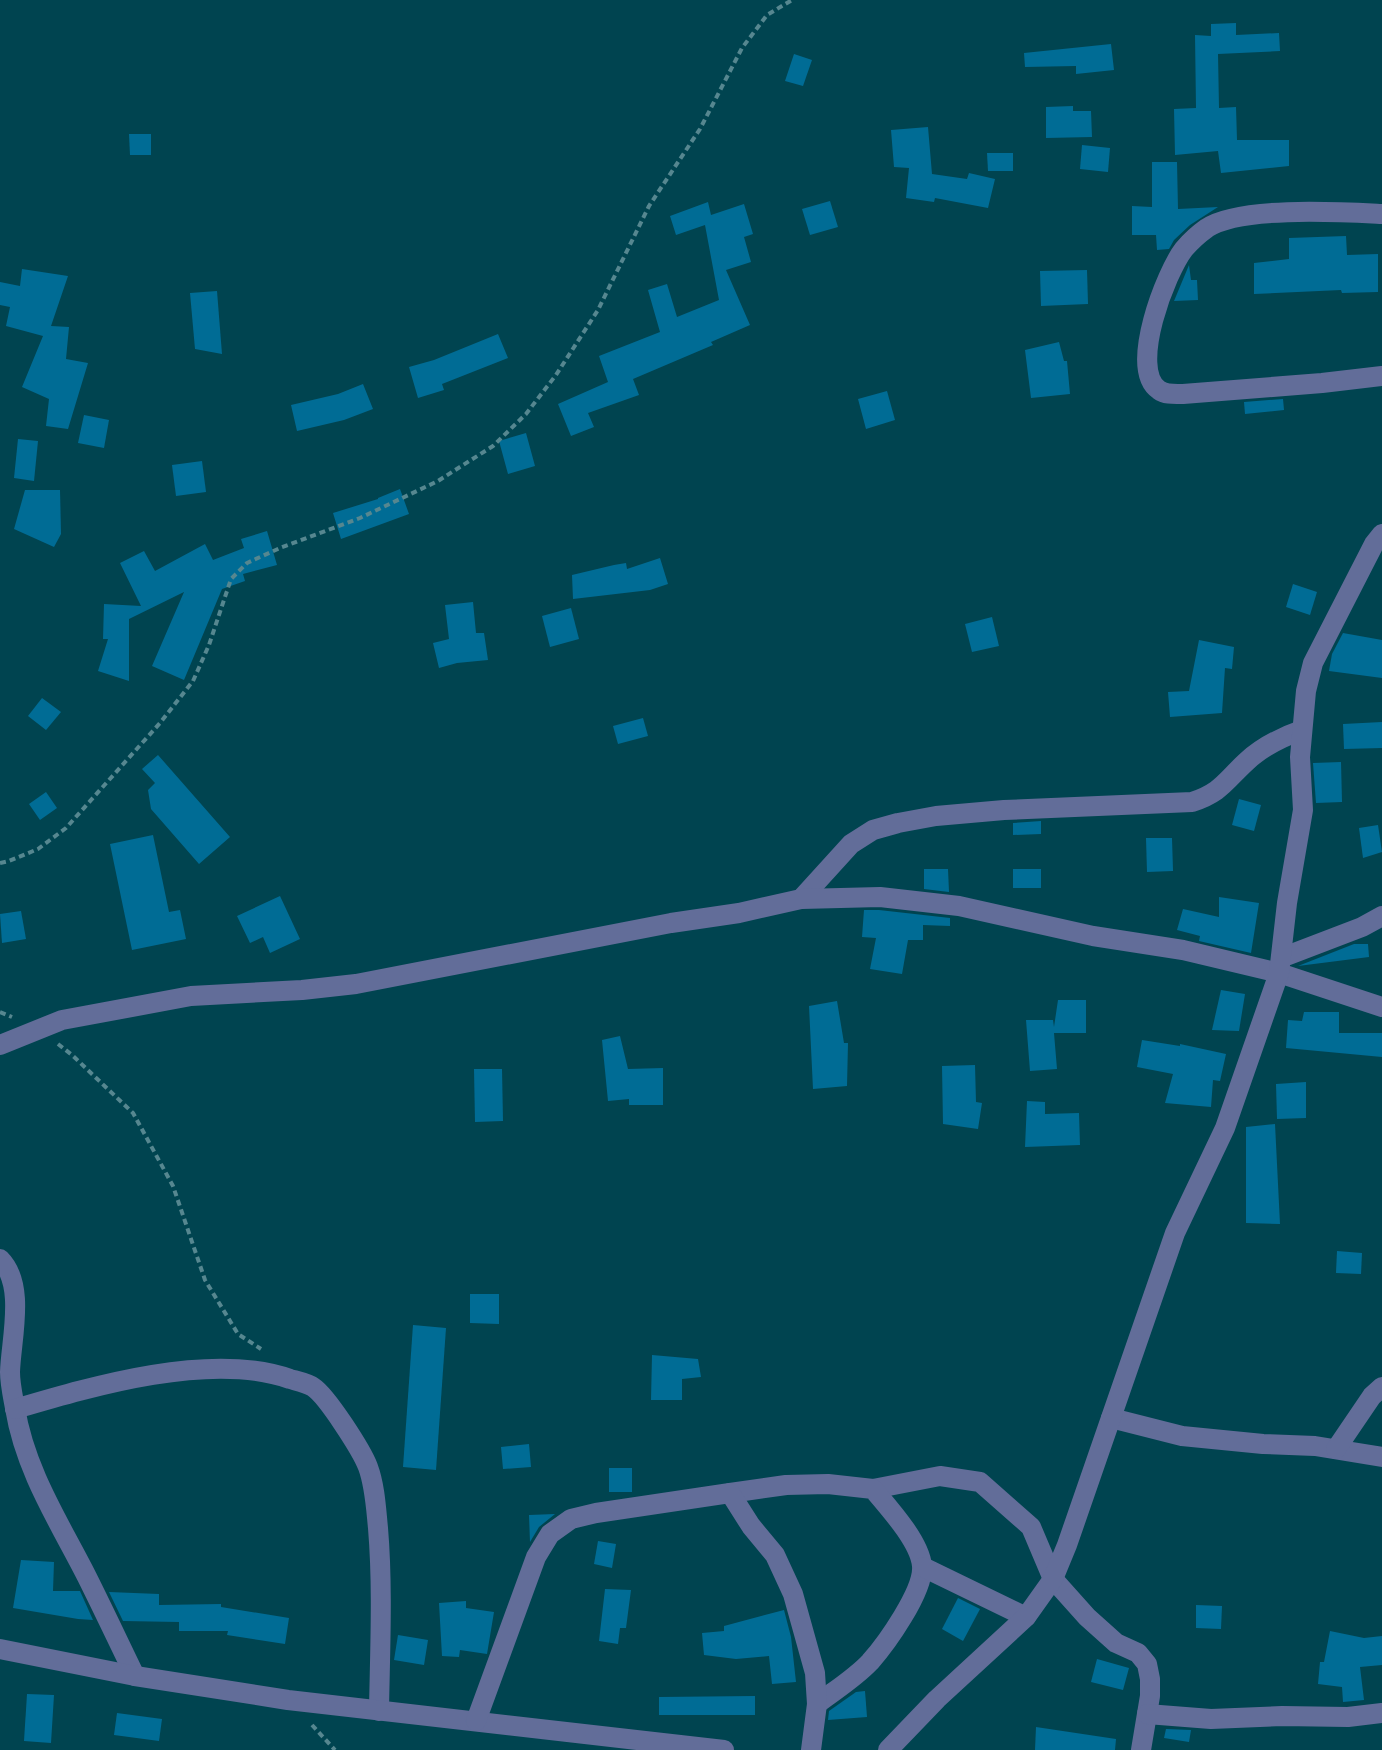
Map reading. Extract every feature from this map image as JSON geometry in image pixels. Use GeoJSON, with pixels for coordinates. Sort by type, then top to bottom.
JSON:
{"type":"FeatureCollection","features":[{"type":"Feature","properties":{"kind":"street"},"geometry":{"type":"LineString","coordinates":[[1382,214],[1268,213],[1233,217],[1208,228],[1185,248],[1168,277],[1154,316],[1146,356],[1152,382],[1159,390],[1169,394],[1382,376]]}},
{"type":"Feature","properties":{"kind":"street"},"geometry":{"type":"LineString","coordinates":[[888,1750],[937,1699],[1026,1617],[1053,1579],[1175,1233],[1225,1128],[1280,966],[1303,810],[1300,757],[1306,691],[1313,663],[1382,534]]}},
{"type":"Feature","properties":{"kind":"street"},"geometry":{"type":"LineString","coordinates":[[801,899],[851,844],[873,830],[936,816],[1004,810],[1192,802],[1209,796],[1248,760],[1281,737],[1302,730]]}},
{"type":"Feature","properties":{"kind":"street"},"geometry":{"type":"LineString","coordinates":[[0,1045],[62,1020],[191,996],[356,984],[801,899],[880,897],[959,906],[1093,936],[1280,966],[1382,1007]]}},
{"type":"Feature","properties":{"kind":"street"},"geometry":{"type":"LineString","coordinates":[[1280,966],[1382,916]]}},
{"type":"Feature","properties":{"kind":"street"},"geometry":{"type":"LineString","coordinates":[[0,1259],[7,1266],[14,1289],[15,1323],[10,1373],[21,1438],[41,1492],[135,1676]]}},
{"type":"Feature","properties":{"kind":"street"},"geometry":{"type":"LineString","coordinates":[[15,1409],[87,1388],[154,1374],[218,1369],[271,1372],[313,1387],[341,1420],[368,1467],[376,1504],[381,1571],[379,1711]]}},
{"type":"Feature","properties":{"kind":"street"},"geometry":{"type":"LineString","coordinates":[[1336,1449],[1372,1396],[1382,1387]]}},
{"type":"Feature","properties":{"kind":"street"},"geometry":{"type":"LineString","coordinates":[[1111,1418],[1182,1436],[1315,1446],[1382,1457]]}},
{"type":"Feature","properties":{"kind":"street"},"geometry":{"type":"LineString","coordinates":[[476,1721],[536,1557],[550,1534],[571,1519],[786,1485],[828,1484],[873,1489],[940,1476],[980,1482],[1031,1527],[1053,1579],[1087,1617],[1116,1643],[1138,1653],[1147,1664],[1150,1696],[1141,1750]]}},
{"type":"Feature","properties":{"kind":"street"},"geometry":{"type":"LineString","coordinates":[[817,1704],[869,1663],[898,1625],[915,1595],[923,1567],[913,1540],[873,1489]]}},
{"type":"Feature","properties":{"kind":"street"},"geometry":{"type":"LineString","coordinates":[[730,1493],[775,1555],[793,1594],[815,1673],[817,1704],[811,1750]]}},
{"type":"Feature","properties":{"kind":"street"},"geometry":{"type":"LineString","coordinates":[[923,1567],[1026,1617]]}},
{"type":"Feature","properties":{"kind":"street"},"geometry":{"type":"LineString","coordinates":[[0,1649],[135,1676],[288,1700],[724,1750]]}},
{"type":"Feature","properties":{"kind":"street"},"geometry":{"type":"LineString","coordinates":[[1147,1714],[1211,1719],[1348,1717],[1382,1713]]}},
{"type":"Feature","properties":{"kind":"path"},"geometry":{"type":"LineString","coordinates":[[0,863],[38,849],[66,828],[160,723],[193,681],[209,645],[231,579],[247,563],[360,518],[438,481],[493,446],[526,414],[556,375],[598,310],[649,206],[700,129],[742,48],[767,15],[792,0]]}},
{"type":"Feature","properties":{"kind":"path"},"geometry":{"type":"LineString","coordinates":[[0,1012],[37,1028],[72,1055],[133,1113],[173,1186],[205,1280],[238,1334],[270,1354]]}},
{"type":"Feature","properties":{"kind":"building"},"geometry":{"type":"Polygon","coordinates":[[[1236,23],[1236,35],[1279,33],[1280,51],[1218,54],[1219,108],[1236,107],[1237,140],[1289,140],[1289,166],[1221,173],[1218,151],[1175,155],[1174,109],[1196,108],[1195,35],[1211,36],[1211,24],[1236,23]]]}},
{"type":"Feature","properties":{"kind":"building"},"geometry":{"type":"Polygon","coordinates":[[[1111,44],[1114,70],[1076,74],[1076,66],[1025,67],[1024,53],[1111,44]]]}},
{"type":"Feature","properties":{"kind":"building"},"geometry":{"type":"Polygon","coordinates":[[[794,54],[812,60],[803,86],[785,81],[794,54]]]}},
{"type":"Feature","properties":{"kind":"building"},"geometry":{"type":"Polygon","coordinates":[[[1073,106],[1073,111],[1091,111],[1092,137],[1046,138],[1046,107],[1073,106]]]}},
{"type":"Feature","properties":{"kind":"building"},"geometry":{"type":"Polygon","coordinates":[[[928,127],[932,174],[967,179],[969,173],[995,179],[988,208],[935,198],[934,202],[906,198],[909,168],[894,167],[891,130],[928,127]]]}},
{"type":"Feature","properties":{"kind":"building"},"geometry":{"type":"Polygon","coordinates":[[[129,134],[151,134],[151,155],[130,155],[129,134]]]}},
{"type":"Feature","properties":{"kind":"building"},"geometry":{"type":"Polygon","coordinates":[[[1082,145],[1110,148],[1108,172],[1080,169],[1082,145]]]}},
{"type":"Feature","properties":{"kind":"building"},"geometry":{"type":"Polygon","coordinates":[[[987,153],[1013,153],[1013,171],[988,171],[987,153]]]}},
{"type":"Feature","properties":{"kind":"building"},"geometry":{"type":"Polygon","coordinates":[[[1152,162],[1177,162],[1178,209],[1218,207],[1190,225],[1169,249],[1157,250],[1156,235],[1132,235],[1132,206],[1152,207],[1152,162]]]}},
{"type":"Feature","properties":{"kind":"building"},"geometry":{"type":"Polygon","coordinates":[[[830,201],[838,227],[810,235],[802,209],[830,201]]]}},
{"type":"Feature","properties":{"kind":"building"},"geometry":{"type":"Polygon","coordinates":[[[708,202],[711,215],[744,204],[753,234],[744,237],[751,262],[726,270],[750,325],[711,342],[713,345],[633,379],[639,395],[588,413],[594,427],[571,436],[558,404],[608,382],[599,356],[660,332],[648,290],[667,284],[677,317],[719,300],[705,225],[676,235],[670,216],[708,202]]]}},
{"type":"Feature","properties":{"kind":"building"},"geometry":{"type":"Polygon","coordinates":[[[1346,236],[1347,255],[1378,254],[1378,292],[1342,293],[1341,290],[1254,294],[1254,263],[1289,259],[1289,238],[1346,236]]]}},
{"type":"Feature","properties":{"kind":"building"},"geometry":{"type":"Polygon","coordinates":[[[1189,265],[1191,280],[1197,280],[1198,300],[1174,301],[1189,265]]]}},
{"type":"Feature","properties":{"kind":"building"},"geometry":{"type":"Polygon","coordinates":[[[22,269],[68,276],[51,326],[69,327],[66,359],[88,363],[68,429],[46,426],[49,399],[22,387],[43,336],[6,326],[10,307],[0,305],[0,282],[20,286],[22,269]]]}},
{"type":"Feature","properties":{"kind":"building"},"geometry":{"type":"Polygon","coordinates":[[[1087,270],[1088,304],[1041,306],[1040,271],[1087,270]]]}},
{"type":"Feature","properties":{"kind":"building"},"geometry":{"type":"Polygon","coordinates":[[[217,291],[222,354],[195,349],[190,293],[217,291]]]}},
{"type":"Feature","properties":{"kind":"building"},"geometry":{"type":"Polygon","coordinates":[[[498,334],[508,358],[442,384],[444,390],[418,398],[409,367],[498,334]]]}},
{"type":"Feature","properties":{"kind":"building"},"geometry":{"type":"Polygon","coordinates":[[[1059,342],[1064,361],[1067,361],[1070,394],[1031,398],[1025,350],[1059,342]]]}},
{"type":"Feature","properties":{"kind":"building"},"geometry":{"type":"Polygon","coordinates":[[[363,384],[373,409],[344,420],[297,431],[291,405],[338,394],[363,384]]]}},
{"type":"Feature","properties":{"kind":"building"},"geometry":{"type":"Polygon","coordinates":[[[887,391],[895,420],[866,429],[858,399],[887,391]]]}},
{"type":"Feature","properties":{"kind":"building"},"geometry":{"type":"Polygon","coordinates":[[[1283,399],[1284,410],[1245,414],[1244,402],[1283,399]]]}},
{"type":"Feature","properties":{"kind":"building"},"geometry":{"type":"Polygon","coordinates":[[[84,415],[109,420],[104,448],[78,443],[84,415]]]}},
{"type":"Feature","properties":{"kind":"building"},"geometry":{"type":"Polygon","coordinates":[[[526,433],[535,466],[508,474],[499,441],[526,433]]]}},
{"type":"Feature","properties":{"kind":"building"},"geometry":{"type":"Polygon","coordinates":[[[18,439],[38,441],[34,481],[14,478],[18,439]]]}},
{"type":"Feature","properties":{"kind":"building"},"geometry":{"type":"Polygon","coordinates":[[[202,461],[206,492],[176,496],[172,465],[202,461]]]}},
{"type":"Feature","properties":{"kind":"building"},"geometry":{"type":"Polygon","coordinates":[[[400,489],[409,514],[341,539],[333,513],[400,489]]]}},
{"type":"Feature","properties":{"kind":"building"},"geometry":{"type":"Polygon","coordinates":[[[25,490],[60,490],[61,534],[54,547],[14,529],[25,490]]]}},
{"type":"Feature","properties":{"kind":"building"},"geometry":{"type":"Polygon","coordinates":[[[267,531],[277,565],[243,574],[245,581],[222,589],[184,680],[152,666],[184,592],[129,619],[129,681],[98,671],[108,639],[103,639],[104,604],[141,606],[120,563],[144,551],[155,571],[205,544],[213,560],[244,548],[241,539],[267,531]]]}},
{"type":"Feature","properties":{"kind":"building"},"geometry":{"type":"Polygon","coordinates":[[[660,558],[668,584],[650,590],[573,599],[572,575],[626,563],[627,569],[660,558]]]}},
{"type":"Feature","properties":{"kind":"building"},"geometry":{"type":"Polygon","coordinates":[[[1293,584],[1317,592],[1310,615],[1286,607],[1293,584]]]}},
{"type":"Feature","properties":{"kind":"building"},"geometry":{"type":"Polygon","coordinates":[[[473,602],[476,633],[484,633],[488,660],[439,668],[433,643],[449,639],[445,605],[473,602]]]}},
{"type":"Feature","properties":{"kind":"building"},"geometry":{"type":"Polygon","coordinates":[[[571,608],[579,639],[550,647],[542,616],[571,608]]]}},
{"type":"Feature","properties":{"kind":"building"},"geometry":{"type":"Polygon","coordinates":[[[992,617],[999,646],[972,652],[965,624],[992,617]]]}},
{"type":"Feature","properties":{"kind":"building"},"geometry":{"type":"Polygon","coordinates":[[[1343,633],[1382,640],[1382,678],[1329,671],[1332,654],[1343,633]]]}},
{"type":"Feature","properties":{"kind":"building"},"geometry":{"type":"Polygon","coordinates":[[[1199,640],[1234,647],[1232,669],[1225,668],[1222,713],[1170,717],[1168,692],[1189,691],[1199,640]]]}},
{"type":"Feature","properties":{"kind":"building"},"geometry":{"type":"Polygon","coordinates":[[[42,698],[61,712],[46,730],[28,716],[42,698]]]}},
{"type":"Feature","properties":{"kind":"building"},"geometry":{"type":"Polygon","coordinates":[[[643,718],[648,736],[618,744],[613,726],[643,718]]]}},
{"type":"Feature","properties":{"kind":"building"},"geometry":{"type":"Polygon","coordinates":[[[1382,722],[1382,748],[1344,749],[1343,724],[1382,722]]]}},
{"type":"Feature","properties":{"kind":"building"},"geometry":{"type":"Polygon","coordinates":[[[158,755],[230,837],[199,864],[151,809],[148,790],[155,783],[142,769],[158,755]]]}},
{"type":"Feature","properties":{"kind":"building"},"geometry":{"type":"Polygon","coordinates":[[[1341,762],[1342,802],[1316,803],[1313,763],[1341,762]]]}},
{"type":"Feature","properties":{"kind":"building"},"geometry":{"type":"Polygon","coordinates":[[[46,792],[57,808],[40,820],[29,804],[46,792]]]}},
{"type":"Feature","properties":{"kind":"building"},"geometry":{"type":"Polygon","coordinates":[[[1239,799],[1261,805],[1254,831],[1232,825],[1239,799]]]}},
{"type":"Feature","properties":{"kind":"building"},"geometry":{"type":"Polygon","coordinates":[[[1041,821],[1041,834],[1013,835],[1013,823],[1041,821]]]}},
{"type":"Feature","properties":{"kind":"building"},"geometry":{"type":"Polygon","coordinates":[[[1378,825],[1382,852],[1363,858],[1359,828],[1378,825]]]}},
{"type":"Feature","properties":{"kind":"building"},"geometry":{"type":"Polygon","coordinates":[[[153,835],[169,912],[180,910],[186,939],[132,950],[110,844],[153,835]]]}},
{"type":"Feature","properties":{"kind":"building"},"geometry":{"type":"Polygon","coordinates":[[[1146,838],[1172,838],[1173,871],[1147,872],[1146,838]]]}},
{"type":"Feature","properties":{"kind":"building"},"geometry":{"type":"Polygon","coordinates":[[[924,869],[948,869],[949,892],[924,889],[924,869]]]}},
{"type":"Feature","properties":{"kind":"building"},"geometry":{"type":"Polygon","coordinates":[[[1013,869],[1041,869],[1041,888],[1013,888],[1013,869]]]}},
{"type":"Feature","properties":{"kind":"building"},"geometry":{"type":"Polygon","coordinates":[[[280,896],[300,939],[270,953],[263,937],[250,943],[237,916],[280,896]]]}},
{"type":"Feature","properties":{"kind":"building"},"geometry":{"type":"Polygon","coordinates":[[[1219,897],[1259,903],[1251,953],[1199,941],[1200,936],[1177,930],[1183,909],[1219,917],[1219,897]]]}},
{"type":"Feature","properties":{"kind":"building"},"geometry":{"type":"Polygon","coordinates":[[[864,910],[950,918],[950,926],[923,925],[923,940],[908,940],[902,974],[870,969],[876,938],[862,937],[864,910]]]}},
{"type":"Feature","properties":{"kind":"building"},"geometry":{"type":"Polygon","coordinates":[[[21,911],[26,939],[2,943],[0,914],[21,911]]]}},
{"type":"Feature","properties":{"kind":"building"},"geometry":{"type":"Polygon","coordinates":[[[1354,944],[1368,944],[1369,957],[1298,966],[1354,944]]]}},
{"type":"Feature","properties":{"kind":"building"},"geometry":{"type":"Polygon","coordinates":[[[1221,990],[1245,994],[1239,1031],[1212,1030],[1221,990]]]}},
{"type":"Feature","properties":{"kind":"building"},"geometry":{"type":"Polygon","coordinates":[[[1058,1000],[1086,1000],[1086,1033],[1054,1033],[1057,1069],[1030,1071],[1026,1020],[1053,1020],[1054,1027],[1058,1000]]]}},
{"type":"Feature","properties":{"kind":"building"},"geometry":{"type":"Polygon","coordinates":[[[837,1001],[844,1043],[848,1043],[847,1086],[813,1089],[809,1006],[837,1001]]]}},
{"type":"Feature","properties":{"kind":"building"},"geometry":{"type":"Polygon","coordinates":[[[1304,1012],[1339,1012],[1339,1033],[1382,1033],[1382,1057],[1286,1048],[1288,1020],[1302,1021],[1304,1012]]]}},
{"type":"Feature","properties":{"kind":"building"},"geometry":{"type":"Polygon","coordinates":[[[620,1036],[628,1069],[663,1068],[663,1105],[629,1105],[629,1099],[608,1101],[602,1040],[620,1036]]]}},
{"type":"Feature","properties":{"kind":"building"},"geometry":{"type":"Polygon","coordinates":[[[1142,1040],[1226,1054],[1220,1081],[1213,1080],[1211,1107],[1165,1103],[1173,1074],[1137,1067],[1142,1040]]]}},
{"type":"Feature","properties":{"kind":"building"},"geometry":{"type":"Polygon","coordinates":[[[975,1065],[976,1102],[982,1103],[978,1129],[943,1124],[942,1066],[975,1065]]]}},
{"type":"Feature","properties":{"kind":"building"},"geometry":{"type":"Polygon","coordinates":[[[474,1069],[502,1069],[503,1121],[475,1122],[474,1069]]]}},
{"type":"Feature","properties":{"kind":"building"},"geometry":{"type":"Polygon","coordinates":[[[1306,1082],[1306,1118],[1277,1119],[1276,1084],[1306,1082]]]}},
{"type":"Feature","properties":{"kind":"building"},"geometry":{"type":"Polygon","coordinates":[[[1027,1101],[1045,1102],[1045,1114],[1079,1113],[1080,1145],[1025,1147],[1027,1101]]]}},
{"type":"Feature","properties":{"kind":"building"},"geometry":{"type":"Polygon","coordinates":[[[1275,1124],[1280,1224],[1246,1223],[1246,1127],[1275,1124]]]}},
{"type":"Feature","properties":{"kind":"building"},"geometry":{"type":"Polygon","coordinates":[[[1337,1251],[1362,1253],[1361,1274],[1336,1273],[1337,1251]]]}},
{"type":"Feature","properties":{"kind":"building"},"geometry":{"type":"Polygon","coordinates":[[[470,1294],[499,1294],[499,1324],[470,1323],[470,1294]]]}},
{"type":"Feature","properties":{"kind":"building"},"geometry":{"type":"Polygon","coordinates":[[[413,1325],[446,1328],[436,1470],[403,1467],[413,1325]]]}},
{"type":"Feature","properties":{"kind":"building"},"geometry":{"type":"Polygon","coordinates":[[[652,1355],[698,1359],[701,1377],[682,1379],[682,1400],[651,1400],[652,1355]]]}},
{"type":"Feature","properties":{"kind":"building"},"geometry":{"type":"Polygon","coordinates":[[[529,1444],[531,1467],[503,1469],[501,1447],[529,1444]]]}},
{"type":"Feature","properties":{"kind":"building"},"geometry":{"type":"Polygon","coordinates":[[[609,1468],[632,1468],[632,1492],[609,1492],[609,1468]]]}},
{"type":"Feature","properties":{"kind":"building"},"geometry":{"type":"Polygon","coordinates":[[[555,1514],[539,1527],[530,1542],[529,1515],[555,1514]]]}},
{"type":"Feature","properties":{"kind":"building"},"geometry":{"type":"Polygon","coordinates":[[[598,1541],[616,1544],[612,1568],[594,1564],[598,1541]]]}},
{"type":"Feature","properties":{"kind":"building"},"geometry":{"type":"Polygon","coordinates":[[[21,1560],[54,1562],[53,1591],[80,1591],[93,1620],[13,1608],[21,1560]]]}},
{"type":"Feature","properties":{"kind":"building"},"geometry":{"type":"Polygon","coordinates":[[[605,1589],[631,1590],[626,1628],[620,1628],[618,1644],[599,1641],[605,1589]]]}},
{"type":"Feature","properties":{"kind":"building"},"geometry":{"type":"Polygon","coordinates":[[[109,1592],[159,1594],[159,1605],[221,1604],[221,1607],[289,1618],[285,1644],[227,1635],[228,1631],[179,1631],[179,1622],[123,1621],[109,1592]]]}},
{"type":"Feature","properties":{"kind":"building"},"geometry":{"type":"Polygon","coordinates":[[[958,1598],[980,1609],[963,1641],[942,1629],[958,1598]]]}},
{"type":"Feature","properties":{"kind":"building"},"geometry":{"type":"Polygon","coordinates":[[[466,1601],[466,1608],[494,1612],[487,1654],[460,1650],[459,1657],[442,1656],[439,1603],[466,1601]]]}},
{"type":"Feature","properties":{"kind":"building"},"geometry":{"type":"Polygon","coordinates":[[[1196,1605],[1222,1606],[1221,1629],[1196,1628],[1196,1605]]]}},
{"type":"Feature","properties":{"kind":"building"},"geometry":{"type":"Polygon","coordinates":[[[784,1610],[791,1637],[796,1682],[772,1684],[769,1656],[736,1659],[704,1655],[702,1633],[724,1631],[724,1626],[784,1610]]]}},
{"type":"Feature","properties":{"kind":"building"},"geometry":{"type":"Polygon","coordinates":[[[1330,1631],[1364,1638],[1382,1636],[1382,1665],[1360,1667],[1364,1700],[1343,1702],[1342,1687],[1318,1684],[1320,1662],[1324,1662],[1330,1631]]]}},
{"type":"Feature","properties":{"kind":"building"},"geometry":{"type":"Polygon","coordinates":[[[398,1635],[428,1640],[424,1665],[394,1660],[398,1635]]]}},
{"type":"Feature","properties":{"kind":"building"},"geometry":{"type":"Polygon","coordinates":[[[1097,1659],[1129,1668],[1123,1690],[1091,1682],[1097,1659]]]}},
{"type":"Feature","properties":{"kind":"building"},"geometry":{"type":"Polygon","coordinates":[[[865,1691],[867,1717],[828,1720],[829,1711],[856,1692],[865,1691]]]}},
{"type":"Feature","properties":{"kind":"building"},"geometry":{"type":"Polygon","coordinates":[[[27,1694],[54,1695],[51,1743],[24,1741],[27,1694]]]}},
{"type":"Feature","properties":{"kind":"building"},"geometry":{"type":"Polygon","coordinates":[[[755,1696],[755,1715],[659,1715],[659,1697],[755,1696]]]}},
{"type":"Feature","properties":{"kind":"building"},"geometry":{"type":"Polygon","coordinates":[[[117,1713],[162,1719],[159,1741],[114,1735],[117,1713]]]}},
{"type":"Feature","properties":{"kind":"building"},"geometry":{"type":"Polygon","coordinates":[[[1036,1727],[1116,1739],[1115,1750],[1035,1750],[1036,1727]]]}},
{"type":"Feature","properties":{"kind":"building"},"geometry":{"type":"Polygon","coordinates":[[[1166,1729],[1191,1730],[1189,1742],[1164,1738],[1166,1729]]]}}]}
